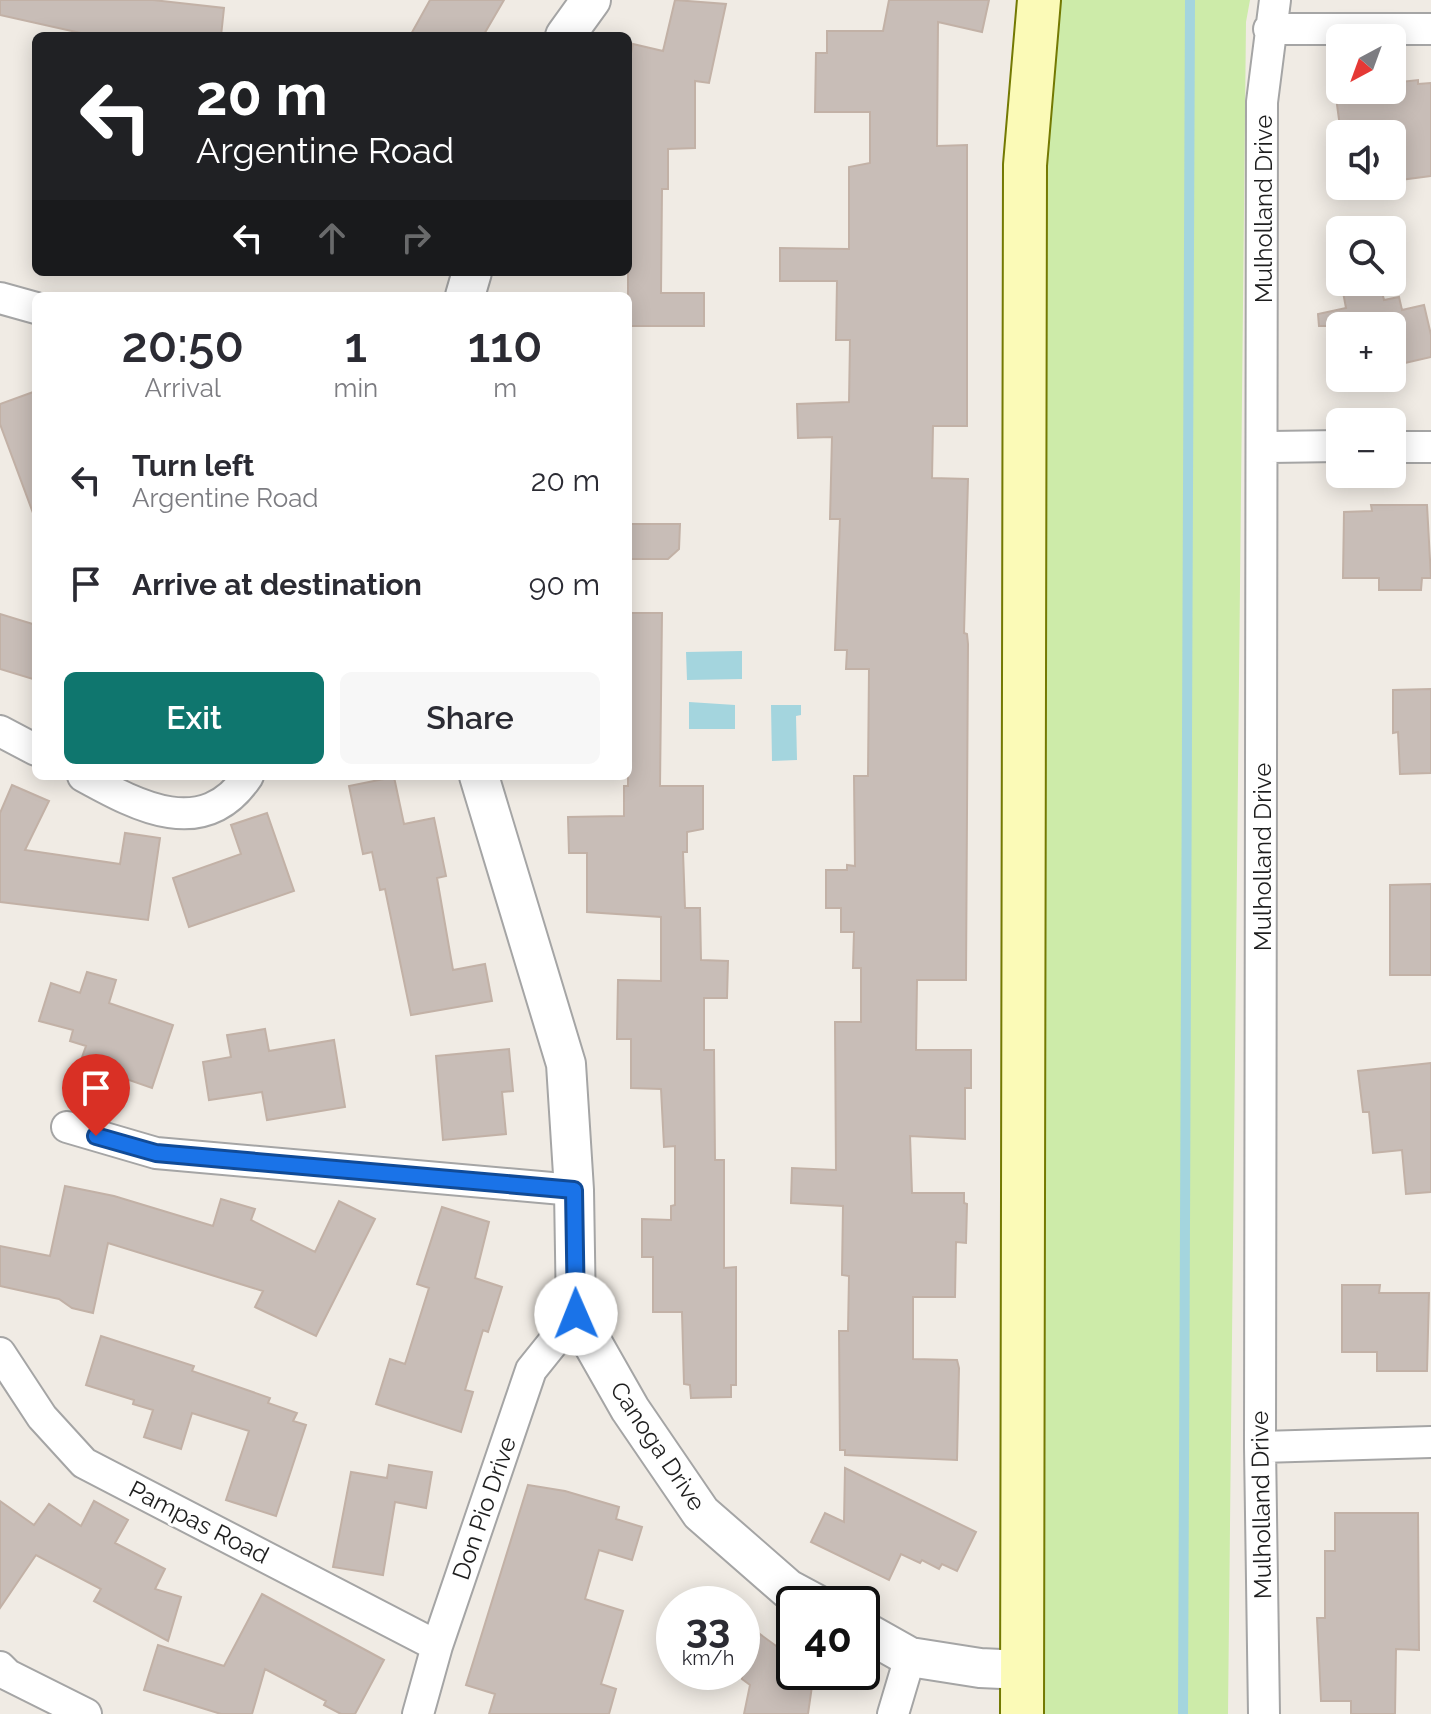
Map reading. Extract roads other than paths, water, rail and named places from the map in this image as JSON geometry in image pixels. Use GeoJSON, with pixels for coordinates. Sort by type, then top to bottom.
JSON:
{"type":"FeatureCollection","features":[{"type":"Feature","properties":{"kind":"main road"},"geometry":{"type":"LineString","coordinates":[[1022,1714],[1025,165],[1039,0]]}},
{"type":"Feature","properties":{"kind":"street"},"geometry":{"type":"LineString","coordinates":[[1272,14],[1431,29]]}},
{"type":"Feature","properties":{"kind":"street","name":"Mulholland Drive"},"geometry":{"type":"LineString","coordinates":[[1264,1714],[1260,1447],[1264,447],[1262,102],[1272,14]]}},
{"type":"Feature","properties":{"kind":"street"},"geometry":{"type":"LineString","coordinates":[[0,298],[32,307]]}},
{"type":"Feature","properties":{"kind":"street"},"geometry":{"type":"LineString","coordinates":[[1264,447],[1326,446]]}},
{"type":"Feature","properties":{"kind":"street"},"geometry":{"type":"LineString","coordinates":[[1406,447],[1431,447]]}},
{"type":"Feature","properties":{"kind":"street"},"geometry":{"type":"LineString","coordinates":[[0,731],[32,748]]}},
{"type":"Feature","properties":{"kind":"street"},"geometry":{"type":"LineString","coordinates":[[90,780],[140,807],[178,815],[214,806],[243,780]]}},
{"type":"Feature","properties":{"kind":"street","name":"Canoga Drive"},"geometry":{"type":"LineString","coordinates":[[480,780],[566,1064],[574,1190],[576,1314],[630,1409],[701,1513],[785,1586]]}},
{"type":"Feature","properties":{"kind":"street"},"geometry":{"type":"LineString","coordinates":[[67,1127],[156,1153],[574,1190]]}},
{"type":"Feature","properties":{"kind":"street","name":"Don Pio Drive"},"geometry":{"type":"LineString","coordinates":[[418,1714],[437,1646],[531,1370],[576,1314]]}},
{"type":"Feature","properties":{"kind":"street","name":"Pampas Road"},"geometry":{"type":"LineString","coordinates":[[0,1353],[42,1417],[84,1463],[437,1646]]}},
{"type":"Feature","properties":{"kind":"street"},"geometry":{"type":"LineString","coordinates":[[1260,1447],[1431,1442]]}},
{"type":"Feature","properties":{"kind":"street"},"geometry":{"type":"LineString","coordinates":[[880,1640],[910,1657],[1022,1670]]}},
{"type":"Feature","properties":{"kind":"street"},"geometry":{"type":"LineString","coordinates":[[893,1714],[910,1657]]}},
{"type":"Feature","properties":{"kind":"street"},"geometry":{"type":"LineString","coordinates":[[0,1667],[8,1675],[86,1714]]}},
{"type":"Feature","properties":{"kind":"water"},"geometry":{"type":"Polygon","coordinates":[[[742,651],[742,679],[687,680],[686,652],[742,651]]]}},
{"type":"Feature","properties":{"kind":"water"},"geometry":{"type":"Polygon","coordinates":[[[689,702],[735,705],[735,729],[689,729],[689,702]]]}},
{"type":"Feature","properties":{"kind":"water"},"geometry":{"type":"Polygon","coordinates":[[[771,705],[801,705],[801,715],[796,716],[797,760],[772,761],[771,705]]]}},
{"type":"Feature","properties":{"kind":"waterway"},"geometry":{"type":"LineString","coordinates":[[1183,1714],[1190,0]]}}]}
